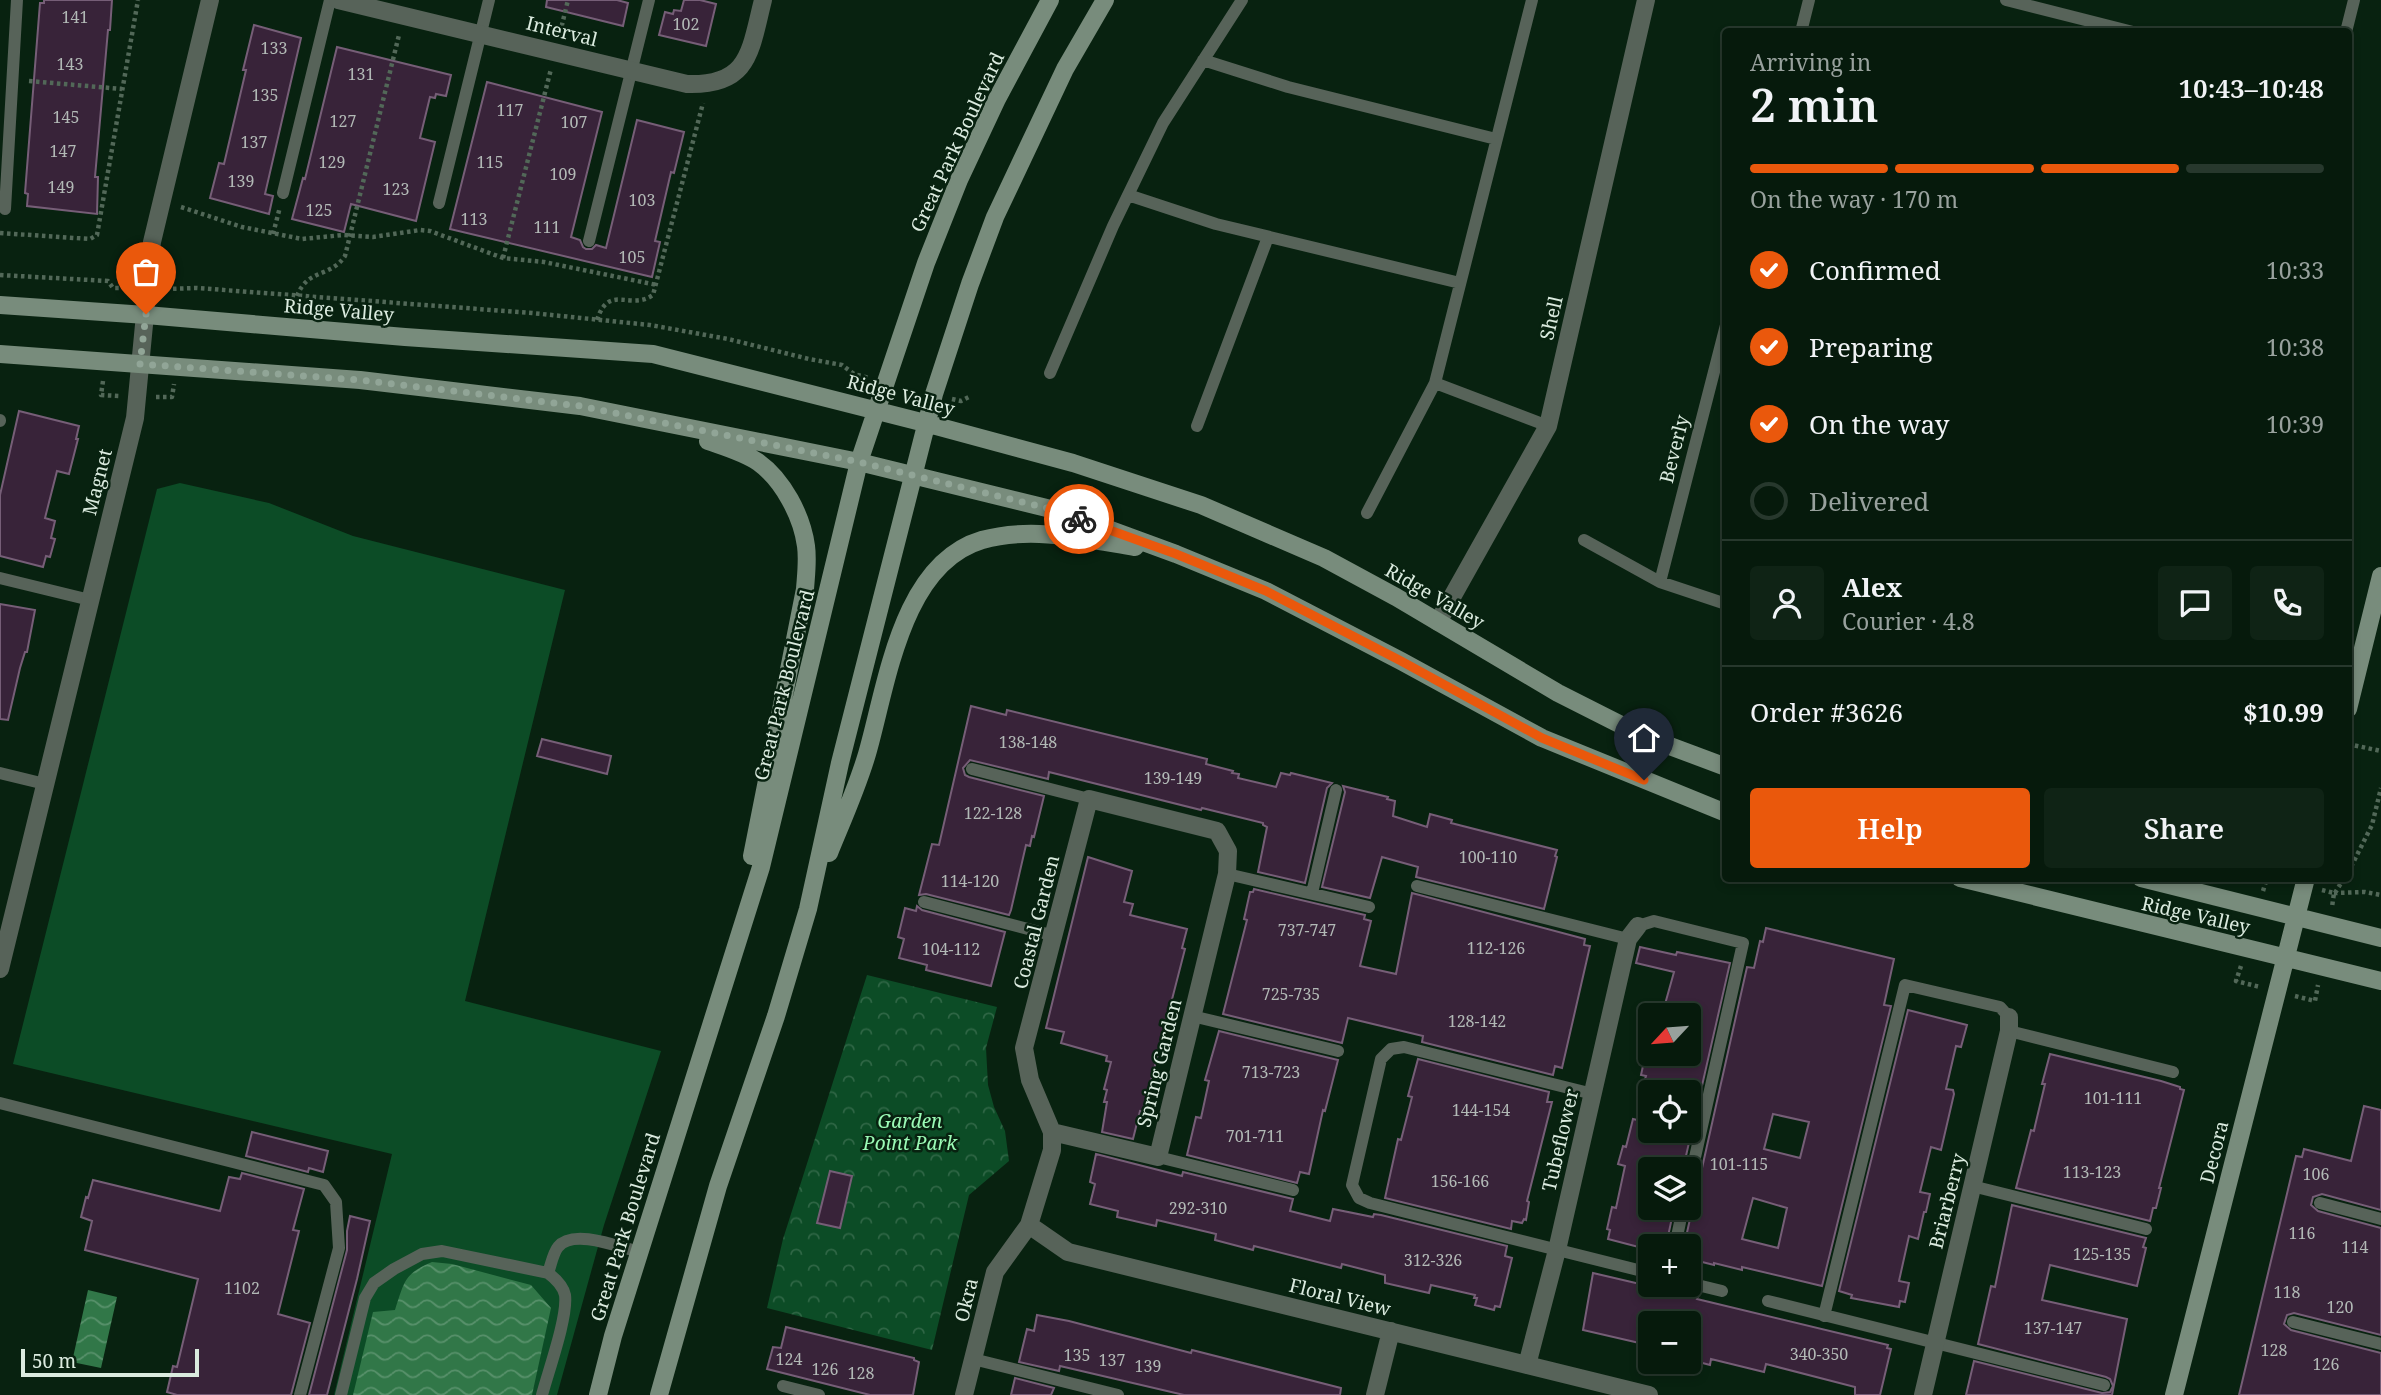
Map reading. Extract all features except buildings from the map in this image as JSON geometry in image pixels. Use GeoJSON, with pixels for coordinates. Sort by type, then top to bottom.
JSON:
{"type":"FeatureCollection","features":[{"type":"Feature","properties":{"kind":"main road","name":"Great Park Boulevard"},"geometry":{"type":"LineString","coordinates":[[598,1395],[613,1336],[761,867],[859,462],[926,263],[959,180],[997,99],[1049,0]]}},
{"type":"Feature","properties":{"kind":"main road"},"geometry":{"type":"LineString","coordinates":[[659,1395],[714,1199],[776,1016],[807,909],[840,764],[925,423],[970,284],[995,217],[1065,69],[1104,0]]}},
{"type":"Feature","properties":{"kind":"main road","name":"Ridge Valley"},"geometry":{"type":"LineString","coordinates":[[0,305],[653,354],[877,410],[1073,463],[1201,505],[1324,558],[1558,693],[1643,736],[1722,765]]}},
{"type":"Feature","properties":{"kind":"main road"},"geometry":{"type":"LineString","coordinates":[[0,354],[360,380],[580,406],[859,462],[1059,511],[1266,591],[1542,738],[1722,811]]}},
{"type":"Feature","properties":{"kind":"main road"},"geometry":{"type":"LineString","coordinates":[[642,418],[741,453],[759,463],[790,500],[806,545],[805,589],[730,967]]}},
{"type":"Feature","properties":{"kind":"main road"},"geometry":{"type":"LineString","coordinates":[[807,909],[866,758],[897,644],[911,607],[934,571],[947,558],[964,547],[999,536],[1056,535],[1176,554]]}},
{"type":"Feature","properties":{"kind":"main road"},"geometry":{"type":"LineString","coordinates":[[2352,693],[2381,576]]}},
{"type":"Feature","properties":{"kind":"main road","name":"Ridge Valley"},"geometry":{"type":"LineString","coordinates":[[1976,882],[2381,981]]}},
{"type":"Feature","properties":{"kind":"main road","name":"Ridge Valley"},"geometry":{"type":"LineString","coordinates":[[2156,882],[2296,919],[2381,938]]}},
{"type":"Feature","properties":{"kind":"main road","name":"Decora"},"geometry":{"type":"LineString","coordinates":[[2174,1395],[2305,882]]}},
{"type":"Feature","properties":{"kind":"street","name":"Magnet"},"geometry":{"type":"LineString","coordinates":[[1,963],[135,418],[152,242],[210,0]]}},
{"type":"Feature","properties":{"kind":"street","name":"Interval"},"geometry":{"type":"LineString","coordinates":[[338,0],[687,84],[707,85],[734,75],[750,53],[763,0]]}},
{"type":"Feature","properties":{"kind":"street","name":"Shell"},"geometry":{"type":"LineString","coordinates":[[1438,622],[1548,426],[1646,0]]}},
{"type":"Feature","properties":{"kind":"street"},"geometry":{"type":"LineString","coordinates":[[1089,799],[1217,831],[1228,850],[1227,874]]}},
{"type":"Feature","properties":{"kind":"street","name":"Coastal Garden"},"geometry":{"type":"LineString","coordinates":[[1052,1132],[1030,1080],[1024,1048],[1089,799]]}},
{"type":"Feature","properties":{"kind":"street","name":"Spring Garden"},"geometry":{"type":"LineString","coordinates":[[1052,1132],[1158,1157],[1227,874]]}},
{"type":"Feature","properties":{"kind":"street","name":"Tubeflower"},"geometry":{"type":"LineString","coordinates":[[1527,1365],[1633,933]]}},
{"type":"Feature","properties":{"kind":"street","name":"Briarberry"},"geometry":{"type":"LineString","coordinates":[[1923,1395],[2009,1024]]}},
{"type":"Feature","properties":{"kind":"street"},"geometry":{"type":"LineString","coordinates":[[1029,1225],[1052,1150],[1052,1132]]}},
{"type":"Feature","properties":{"kind":"street","name":"Floral View"},"geometry":{"type":"LineString","coordinates":[[1029,1225],[1068,1252],[1649,1395]]}},
{"type":"Feature","properties":{"kind":"street","name":"Okra"},"geometry":{"type":"LineString","coordinates":[[964,1395],[995,1272],[1029,1225]]}},
{"type":"Feature","properties":{"kind":"street"},"geometry":{"type":"LineString","coordinates":[[1375,1395],[1391,1331]]}},
{"type":"Feature","properties":{"kind":"lane"},"geometry":{"type":"LineString","coordinates":[[5,209],[4,127],[12,79],[17,0]]}},
{"type":"Feature","properties":{"kind":"lane"},"geometry":{"type":"LineString","coordinates":[[283,193],[330,0]]}},
{"type":"Feature","properties":{"kind":"lane"},"geometry":{"type":"LineString","coordinates":[[439,203],[489,0]]}},
{"type":"Feature","properties":{"kind":"lane"},"geometry":{"type":"LineString","coordinates":[[589,241],[649,0]]}},
{"type":"Feature","properties":{"kind":"lane"},"geometry":{"type":"LineString","coordinates":[[1050,373],[1128,195],[1163,123],[1242,0]]}},
{"type":"Feature","properties":{"kind":"lane"},"geometry":{"type":"LineString","coordinates":[[1367,513],[1435,383],[1532,0]]}},
{"type":"Feature","properties":{"kind":"lane"},"geometry":{"type":"LineString","coordinates":[[1802,28],[1809,0]]}},
{"type":"Feature","properties":{"kind":"lane"},"geometry":{"type":"LineString","coordinates":[[2006,0],[2117,28]]}},
{"type":"Feature","properties":{"kind":"lane"},"geometry":{"type":"LineString","coordinates":[[2347,28],[2354,0]]}},
{"type":"Feature","properties":{"kind":"lane"},"geometry":{"type":"LineString","coordinates":[[1203,60],[1289,87],[1496,139]]}},
{"type":"Feature","properties":{"kind":"lane"},"geometry":{"type":"LineString","coordinates":[[1128,195],[1216,224],[1460,283]]}},
{"type":"Feature","properties":{"kind":"lane"},"geometry":{"type":"LineString","coordinates":[[1197,426],[1268,237]]}},
{"type":"Feature","properties":{"kind":"lane","name":"Beverly"},"geometry":{"type":"LineString","coordinates":[[1660,582],[1719,376],[1722,354]]}},
{"type":"Feature","properties":{"kind":"lane"},"geometry":{"type":"LineString","coordinates":[[1435,383],[1548,426]]}},
{"type":"Feature","properties":{"kind":"lane"},"geometry":{"type":"LineString","coordinates":[[1584,540],[1660,582],[1722,603]]}},
{"type":"Feature","properties":{"kind":"lane"},"geometry":{"type":"LineString","coordinates":[[0,578],[90,600]]}},
{"type":"Feature","properties":{"kind":"lane"},"geometry":{"type":"LineString","coordinates":[[972,769],[1089,799]]}},
{"type":"Feature","properties":{"kind":"lane"},"geometry":{"type":"LineString","coordinates":[[0,773],[44,784]]}},
{"type":"Feature","properties":{"kind":"lane"},"geometry":{"type":"LineString","coordinates":[[1312,893],[1336,790]]}},
{"type":"Feature","properties":{"kind":"lane"},"geometry":{"type":"LineString","coordinates":[[1227,874],[1368,907]]}},
{"type":"Feature","properties":{"kind":"lane"},"geometry":{"type":"LineString","coordinates":[[1417,886],[1633,933],[1654,921],[1743,943],[1695,1157]]}},
{"type":"Feature","properties":{"kind":"lane"},"geometry":{"type":"LineString","coordinates":[[924,902],[1055,936]]}},
{"type":"Feature","properties":{"kind":"lane"},"geometry":{"type":"LineString","coordinates":[[1824,1316],[1905,985],[2000,1007],[2009,1024],[2173,1072]]}},
{"type":"Feature","properties":{"kind":"lane"},"geometry":{"type":"LineString","coordinates":[[1192,1016],[1338,1051]]}},
{"type":"Feature","properties":{"kind":"lane"},"geometry":{"type":"LineString","coordinates":[[1593,1094],[1404,1047],[1391,1049],[1381,1059],[1352,1185],[1359,1198],[1370,1203],[1638,1270]]}},
{"type":"Feature","properties":{"kind":"lane"},"geometry":{"type":"LineString","coordinates":[[0,1104],[324,1185],[336,1202],[339,1248],[300,1395]]}},
{"type":"Feature","properties":{"kind":"lane"},"geometry":{"type":"LineString","coordinates":[[1158,1157],[1293,1189]]}},
{"type":"Feature","properties":{"kind":"lane"},"geometry":{"type":"LineString","coordinates":[[1972,1186],[2146,1229]]}},
{"type":"Feature","properties":{"kind":"lane"},"geometry":{"type":"LineString","coordinates":[[2320,1203],[2381,1219]]}},
{"type":"Feature","properties":{"kind":"lane"},"geometry":{"type":"LineString","coordinates":[[548,1273],[557,1248],[567,1239],[579,1237],[639,1252]]}},
{"type":"Feature","properties":{"kind":"lane"},"geometry":{"type":"LineString","coordinates":[[341,1395],[365,1298],[374,1283],[422,1254],[442,1251],[548,1273],[557,1280],[565,1294],[565,1310],[542,1395]]}},
{"type":"Feature","properties":{"kind":"lane"},"geometry":{"type":"LineString","coordinates":[[1701,1286],[1722,1291]]}},
{"type":"Feature","properties":{"kind":"lane"},"geometry":{"type":"LineString","coordinates":[[1768,1301],[2104,1385]]}},
{"type":"Feature","properties":{"kind":"lane"},"geometry":{"type":"LineString","coordinates":[[2293,1322],[2381,1345]]}},
{"type":"Feature","properties":{"kind":"lane"},"geometry":{"type":"LineString","coordinates":[[973,1359],[1118,1395]]}},
{"type":"Feature","properties":{"kind":"lane"},"geometry":{"type":"LineString","coordinates":[[783,1386],[819,1395]]}},
{"type":"Feature","properties":{"kind":"path"},"geometry":{"type":"LineString","coordinates":[[0,233],[90,239],[97,235],[138,0]]}},
{"type":"Feature","properties":{"kind":"path"},"geometry":{"type":"LineString","coordinates":[[503,258],[568,0]]}},
{"type":"Feature","properties":{"kind":"path"},"geometry":{"type":"LineString","coordinates":[[297,296],[302,283],[340,264],[345,256],[404,15]]}},
{"type":"Feature","properties":{"kind":"path"},"geometry":{"type":"LineString","coordinates":[[12,79],[122,89]]}},
{"type":"Feature","properties":{"kind":"path"},"geometry":{"type":"LineString","coordinates":[[597,320],[600,308],[607,301],[646,300],[653,295],[707,85]]}},
{"type":"Feature","properties":{"kind":"path"},"geometry":{"type":"LineString","coordinates":[[273,234],[283,193]]}},
{"type":"Feature","properties":{"kind":"path"},"geometry":{"type":"LineString","coordinates":[[162,202],[273,234],[302,239],[430,232],[503,258],[544,262],[657,285]]}},
{"type":"Feature","properties":{"kind":"path"},"geometry":{"type":"LineString","coordinates":[[0,275],[108,281],[113,288]]}},
{"type":"Feature","properties":{"kind":"path"},"geometry":{"type":"LineString","coordinates":[[2352,745],[2381,751]]}},
{"type":"Feature","properties":{"kind":"path"},"geometry":{"type":"LineString","coordinates":[[2352,865],[2372,825],[2381,788]]}},
{"type":"Feature","properties":{"kind":"path"},"geometry":{"type":"LineString","coordinates":[[2341,882],[2334,893],[2365,892],[2381,895]]}},
{"type":"Feature","properties":{"kind":"green space"},"geometry":{"type":"Polygon","coordinates":[[[180,483],[269,503],[353,536],[565,590],[465,1001],[661,1051],[604,1225],[557,1395],[334,1395],[392,1154],[13,1064],[157,489],[180,483]]]}},
{"type":"Feature","properties":{"kind":"green space","name":"Garden Point Park"},"geometry":{"type":"Polygon","coordinates":[[[867,975],[997,1007],[986,1048],[988,1085],[1005,1131],[1009,1161],[969,1195],[932,1350],[767,1308],[783,1239],[867,975]]]}},
{"type":"Feature","properties":{"kind":"water"},"geometry":{"type":"Polygon","coordinates":[[[432,1262],[452,1264],[531,1285],[551,1308],[532,1395],[353,1395],[373,1312],[395,1310],[406,1280],[416,1270],[432,1262]]]}},
{"type":"Feature","properties":{"kind":"water"},"geometry":{"type":"Polygon","coordinates":[[[88,1290],[117,1297],[101,1368],[72,1362],[88,1290]]]}},
{"type":"Feature","properties":{"kind":"way so far"},"geometry":{"type":"LineString","coordinates":[[146,314],[140,364],[360,380],[580,406],[859,462],[1059,511],[1079,519]]}},
{"type":"Feature","properties":{"kind":"route"},"geometry":{"type":"LineString","coordinates":[[1079,519],[1176,554],[1266,591],[1542,738],[1644,780]]}}]}
